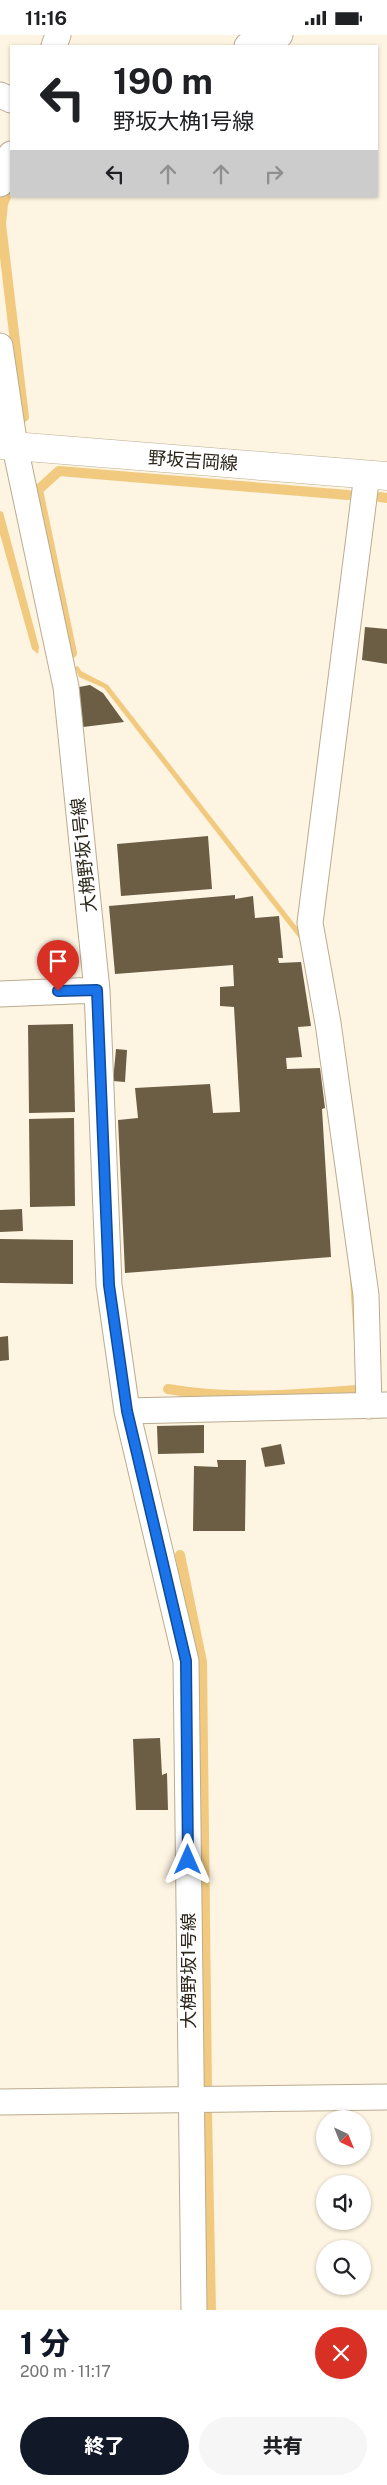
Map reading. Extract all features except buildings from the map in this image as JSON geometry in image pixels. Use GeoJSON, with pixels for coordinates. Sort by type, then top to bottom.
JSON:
{"type":"FeatureCollection","features":[{"type":"Feature","properties":{"kind":"street"},"geometry":{"type":"LineString","coordinates":[[250,45],[280,35]]}},
{"type":"Feature","properties":{"kind":"street"},"geometry":{"type":"LineString","coordinates":[[0,183],[10,157]]}},
{"type":"Feature","properties":{"kind":"street","name":"大桷野坂1号線"},"geometry":{"type":"LineString","coordinates":[[0,347],[8,446],[66,687],[97,990],[109,1285],[127,1411],[186,1661],[194,2310]]}},
{"type":"Feature","properties":{"kind":"street","name":"野坂吉岡線"},"geometry":{"type":"LineString","coordinates":[[8,446],[377,475]]}},
{"type":"Feature","properties":{"kind":"street"},"geometry":{"type":"LineString","coordinates":[[127,1411],[378,1405],[366,1295],[328,1023],[310,923],[377,475]]}},
{"type":"Feature","properties":{"kind":"street"},"geometry":{"type":"LineString","coordinates":[[0,994],[97,990]]}},
{"type":"Feature","properties":{"kind":"street"},"geometry":{"type":"LineString","coordinates":[[0,2102],[387,2097]]}},
{"type":"Feature","properties":{"kind":"shaded area"},"geometry":{"type":"Polygon","coordinates":[[[0,511],[3,512],[39,647],[38,654],[32,649],[0,534],[0,511]]]}},
{"type":"Feature","properties":{"kind":"shaded area"},"geometry":{"type":"Polygon","coordinates":[[[78,666],[81,671],[108,685],[308,941],[352,1227],[357,1387],[346,1219],[302,942],[104,688],[79,677],[75,667],[78,666]]]}},
{"type":"Feature","properties":{"kind":"waterway"},"geometry":{"type":"LineString","coordinates":[[10,186],[3,204],[1,224],[24,417]]}},
{"type":"Feature","properties":{"kind":"waterway"},"geometry":{"type":"LineString","coordinates":[[72,653],[38,490],[59,471],[348,495]]}},
{"type":"Feature","properties":{"kind":"waterway"},"geometry":{"type":"LineString","coordinates":[[380,497],[387,498]]}},
{"type":"Feature","properties":{"kind":"waterway"},"geometry":{"type":"LineString","coordinates":[[168,1389],[215,1395],[286,1395],[356,1390]]}},
{"type":"Feature","properties":{"kind":"waterway"},"geometry":{"type":"LineString","coordinates":[[180,1555],[202,1662],[207,2091]]}},
{"type":"Feature","properties":{"kind":"waterway"},"geometry":{"type":"LineString","coordinates":[[207,2112],[211,2310]]}},
{"type":"Feature","properties":{"kind":"route"},"geometry":{"type":"LineString","coordinates":[[58,991],[97,990],[109,1285],[127,1411],[186,1661],[188,1860]]}}]}
